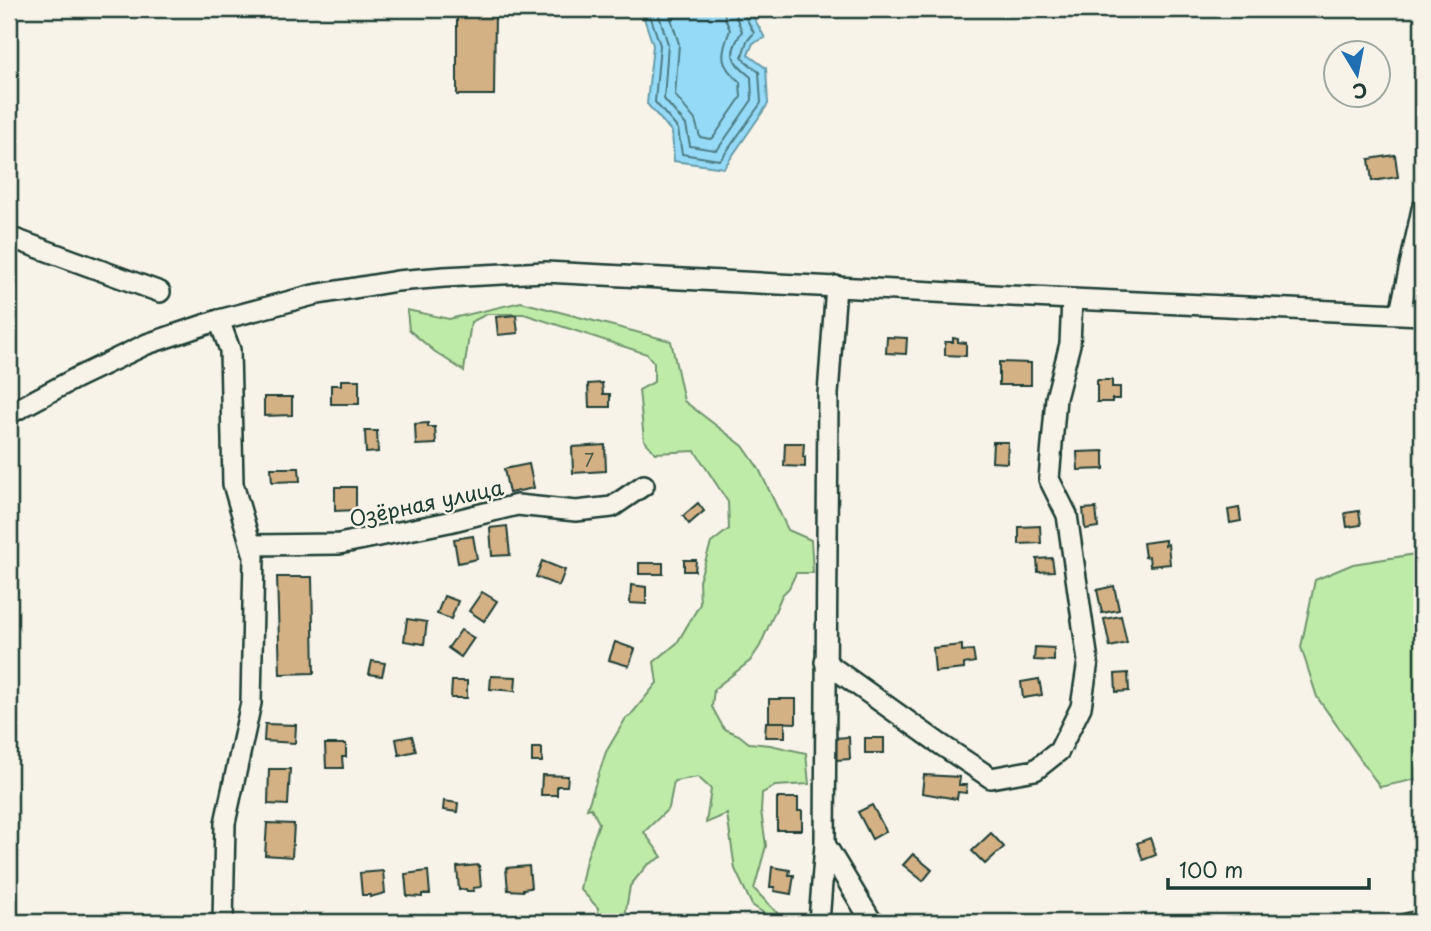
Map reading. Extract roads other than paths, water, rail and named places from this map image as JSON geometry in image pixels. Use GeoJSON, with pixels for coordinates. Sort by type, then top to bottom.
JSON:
{"type":"FeatureCollection","features":[{"type":"Feature","properties":{"kind":"street"},"geometry":{"type":"LineString","coordinates":[[1401,313],[1422,209]]}},
{"type":"Feature","properties":{"kind":"street"},"geometry":{"type":"LineString","coordinates":[[9,237],[160,292]]}},
{"type":"Feature","properties":{"kind":"street"},"geometry":{"type":"LineString","coordinates":[[9,414],[147,344],[219,320],[313,295],[397,281],[456,276],[545,271],[1422,315]]}},
{"type":"Feature","properties":{"kind":"street"},"geometry":{"type":"LineString","coordinates":[[819,922],[825,844],[828,394],[836,286]]}},
{"type":"Feature","properties":{"kind":"street"},"geometry":{"type":"LineString","coordinates":[[825,662],[991,778],[1035,770],[1059,751],[1082,707],[1088,661],[1066,515],[1049,479],[1056,398],[1070,344],[1072,299]]}},
{"type":"Feature","properties":{"kind":"street"},"geometry":{"type":"LineString","coordinates":[[219,320],[230,350],[233,484],[254,556],[251,703],[225,823],[223,922]]}},
{"type":"Feature","properties":{"kind":"street","name":"Озёрная улица"},"geometry":{"type":"LineString","coordinates":[[251,545],[339,544],[517,505],[576,511],[612,507],[644,485]]}},
{"type":"Feature","properties":{"kind":"street"},"geometry":{"type":"LineString","coordinates":[[825,844],[872,922]]}},
{"type":"Feature","properties":{"kind":"water"},"geometry":{"type":"Polygon","coordinates":[[[641,9],[749,9],[765,38],[753,43],[748,55],[766,68],[768,104],[724,168],[674,161],[672,132],[647,104],[653,45],[641,9]]]}}]}
